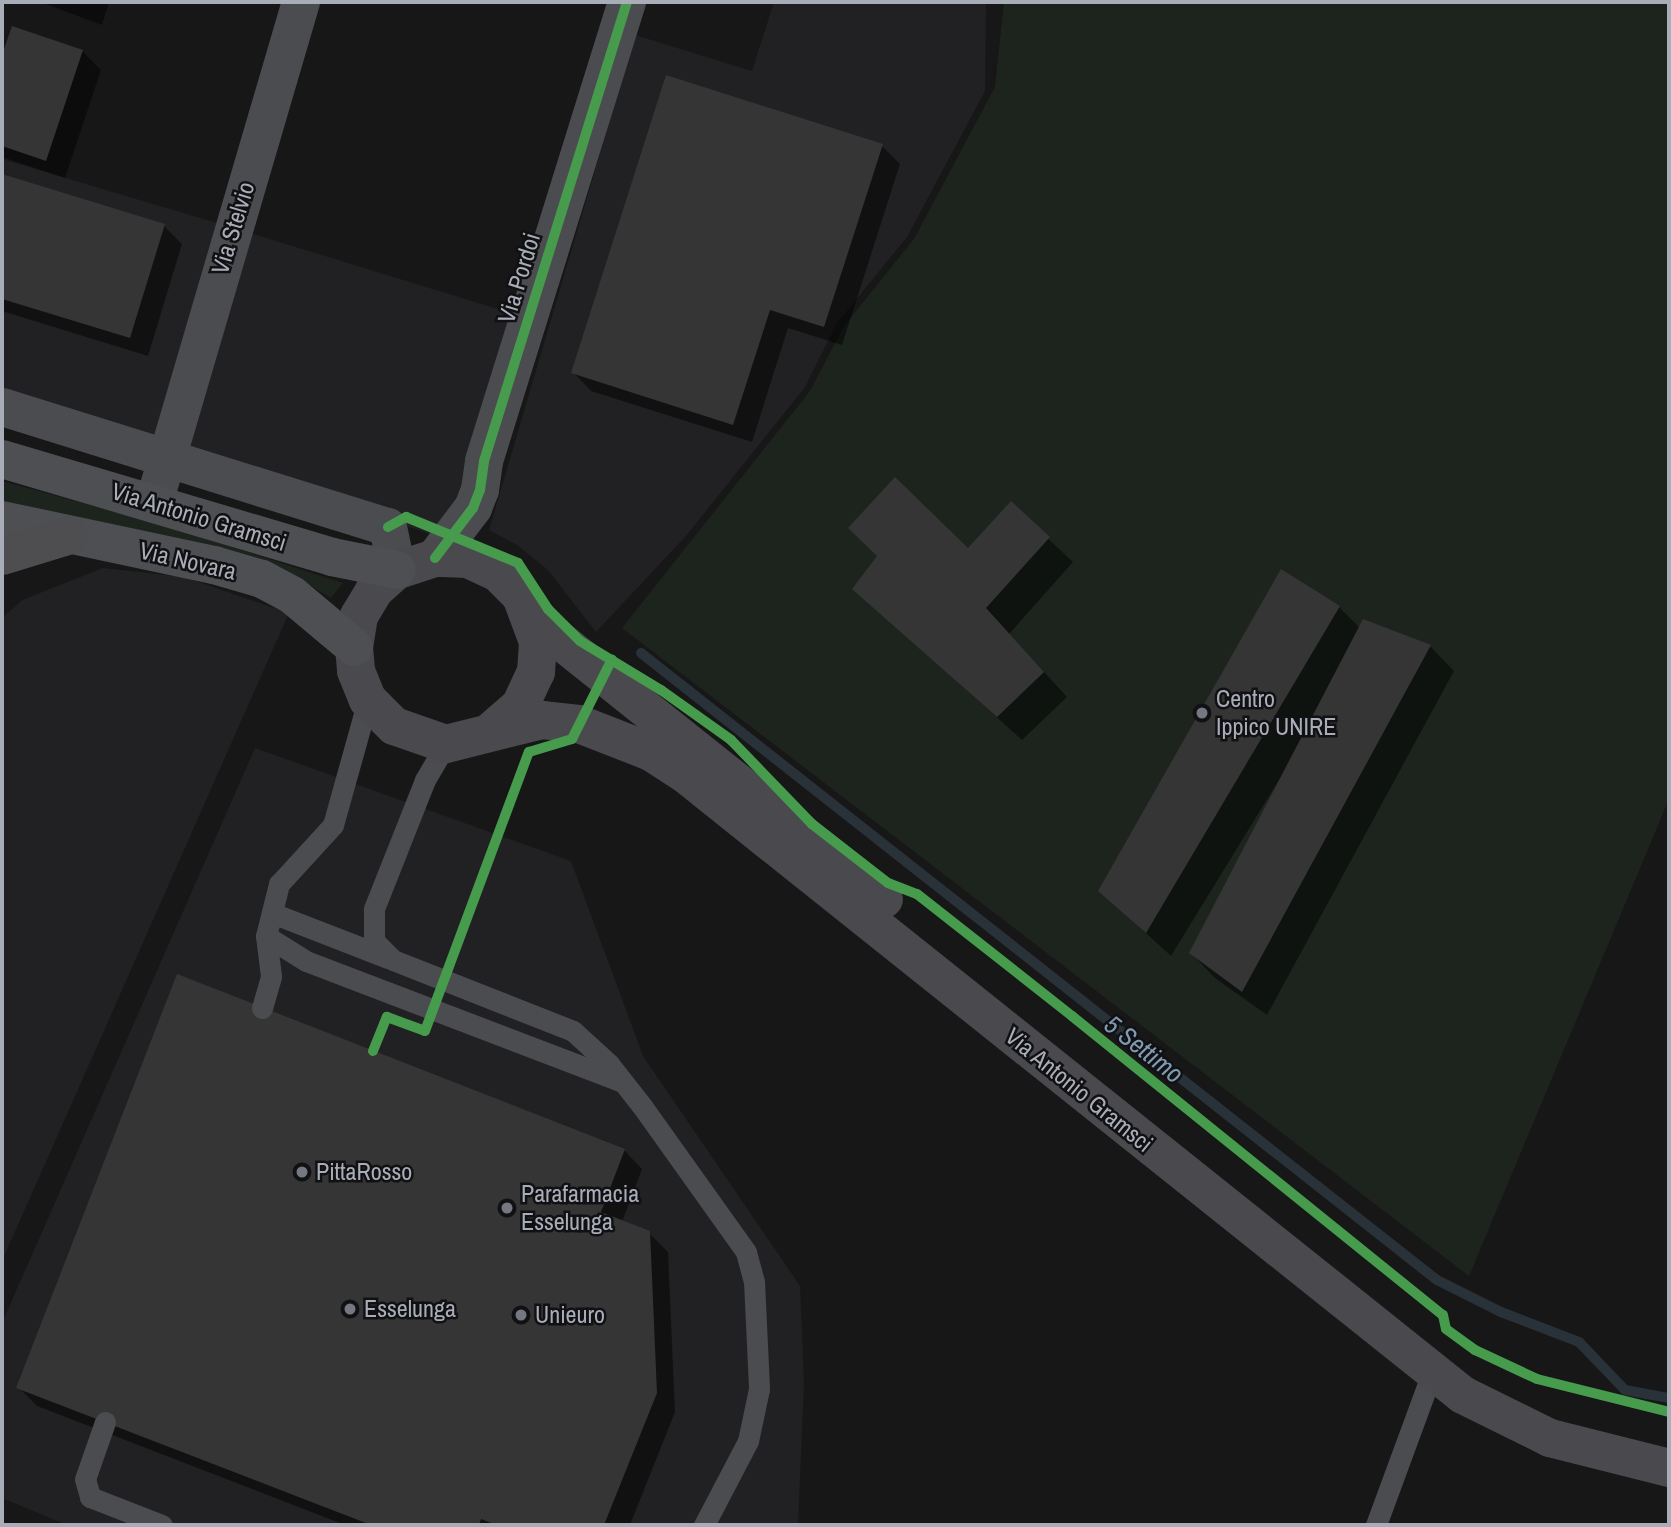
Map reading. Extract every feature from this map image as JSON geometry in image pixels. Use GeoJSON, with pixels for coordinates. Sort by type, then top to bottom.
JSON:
{"type":"FeatureCollection","features":[{"type":"Feature","properties":{"kind":"highway"},"geometry":{"type":"LineString","coordinates":[[2,536],[68,536]]}},
{"type":"Feature","properties":{"kind":"highway"},"geometry":{"type":"LineString","coordinates":[[2,556],[68,536]]}},
{"type":"Feature","properties":{"kind":"main road","name":"Via Antonio Gramsci"},"geometry":{"type":"LineString","coordinates":[[2,459],[332,557],[397,570]]}},
{"type":"Feature","properties":{"kind":"main road","name":"Via Novara"},"geometry":{"type":"LineString","coordinates":[[2,520],[68,536],[190,559],[262,579],[310,608],[354,647]]}},
{"type":"Feature","properties":{"kind":"main road"},"geometry":{"type":"LineString","coordinates":[[435,558],[468,559],[498,573],[521,596],[533,618],[538,642],[536,672],[520,706],[492,730],[446,744],[394,726],[369,700],[356,671],[354,647],[359,616],[374,591],[397,570],[435,558]]}},
{"type":"Feature","properties":{"kind":"main road","name":"Via Antonio Gramsci"},"geometry":{"type":"LineString","coordinates":[[533,618],[671,725],[1476,1378],[1550,1413],[1669,1444]]}},
{"type":"Feature","properties":{"kind":"main road","name":"Via Antonio Gramsci"},"geometry":{"type":"LineString","coordinates":[[492,730],[542,720],[579,724],[621,737],[685,774],[1432,1373],[1495,1413],[1550,1438],[1669,1468]]}},
{"type":"Feature","properties":{"kind":"street","name":"Via Stelvio"},"geometry":{"type":"LineString","coordinates":[[154,503],[164,455],[302,2]]}},
{"type":"Feature","properties":{"kind":"street","name":"Via Pordoi"},"geometry":{"type":"LineString","coordinates":[[435,558],[473,508],[480,490],[484,461],[627,2]]}},
{"type":"Feature","properties":{"kind":"street"},"geometry":{"type":"LineString","coordinates":[[2,407],[164,455],[388,527],[397,570]]}},
{"type":"Feature","properties":{"kind":"lane"},"geometry":{"type":"LineString","coordinates":[[262,1007],[271,976],[267,936],[279,884],[333,824],[369,700]]}},
{"type":"Feature","properties":{"kind":"lane"},"geometry":{"type":"LineString","coordinates":[[393,960],[374,941],[374,909],[425,780],[446,744]]}},
{"type":"Feature","properties":{"kind":"lane"},"geometry":{"type":"LineString","coordinates":[[272,913],[573,1031],[623,1082],[746,1252],[754,1281],[759,1390],[748,1441],[704,1525]]}},
{"type":"Feature","properties":{"kind":"lane"},"geometry":{"type":"LineString","coordinates":[[267,936],[306,961],[623,1082]]}},
{"type":"Feature","properties":{"kind":"lane"},"geometry":{"type":"LineString","coordinates":[[1376,1525],[1432,1373]]}},
{"type":"Feature","properties":{"kind":"lane"},"geometry":{"type":"LineString","coordinates":[[105,1422],[85,1479],[90,1497],[162,1525]]}},
{"type":"Feature","properties":{"kind":"shaded area"},"geometry":{"type":"Polygon","coordinates":[[[774,2],[986,2],[985,91],[907,237],[837,323],[805,387],[686,536],[596,632],[548,570],[517,545],[489,530],[635,35],[752,71],[774,2]]]}},
{"type":"Feature","properties":{"kind":"shaded area","name":"Centro Ippico UNIRE"},"geometry":{"type":"Polygon","coordinates":[[[1004,2],[1669,2],[1669,799],[1469,1276],[622,628],[810,391],[844,326],[914,239],[995,87],[1004,2]]]}},
{"type":"Feature","properties":{"kind":"shaded area"},"geometry":{"type":"Polygon","coordinates":[[[2,159],[227,226],[160,446],[2,395],[2,159]]]}},
{"type":"Feature","properties":{"kind":"shaded area"},"geometry":{"type":"Polygon","coordinates":[[[240,230],[534,320],[458,543],[175,450],[240,230]]]}},
{"type":"Feature","properties":{"kind":"shaded area"},"geometry":{"type":"Polygon","coordinates":[[[2,481],[173,528],[343,583],[331,598],[271,562],[2,505],[2,481]]]}},
{"type":"Feature","properties":{"kind":"shaded area"},"geometry":{"type":"Polygon","coordinates":[[[103,568],[184,577],[289,613],[2,1261],[2,618],[22,600],[103,568]]]}},
{"type":"Feature","properties":{"kind":"shaded area"},"geometry":{"type":"Polygon","coordinates":[[[255,748],[571,861],[643,1056],[800,1286],[804,1382],[798,1525],[67,1525],[2,1498],[2,1323],[255,748]]]}},
{"type":"Feature","properties":{"kind":"building"},"geometry":{"type":"Polygon","coordinates":[[[12,26],[83,50],[46,161],[2,146],[2,55],[12,26]]]}},
{"type":"Feature","properties":{"kind":"building"},"geometry":{"type":"Polygon","coordinates":[[[666,75],[883,144],[824,327],[770,310],[733,425],[571,373],[666,75]]]}},
{"type":"Feature","properties":{"kind":"building"},"geometry":{"type":"Polygon","coordinates":[[[2,174],[165,224],[130,338],[2,299],[2,174]]]}},
{"type":"Feature","properties":{"kind":"building"},"geometry":{"type":"Polygon","coordinates":[[[895,477],[968,548],[1011,501],[1050,537],[986,608],[1044,672],[997,717],[852,589],[877,556],[848,528],[895,477]]]}},
{"type":"Feature","properties":{"kind":"building"},"geometry":{"type":"Polygon","coordinates":[[[1281,569],[1340,606],[1146,933],[1098,891],[1281,569]]]}},
{"type":"Feature","properties":{"kind":"building"},"geometry":{"type":"Polygon","coordinates":[[[1363,619],[1431,645],[1242,992],[1189,953],[1363,619]]]}},
{"type":"Feature","properties":{"kind":"building","name":"Esselunga"},"geometry":{"type":"Polygon","coordinates":[[[177,974],[625,1149],[601,1212],[650,1231],[657,1393],[604,1525],[496,1525],[481,1519],[479,1525],[371,1525],[16,1388],[177,974]]]}},
{"type":"Feature","properties":{"kind":"waterway","name":"5 Settimo"},"geometry":{"type":"LineString","coordinates":[[641,653],[1437,1280],[1501,1312],[1579,1342],[1625,1390],[1669,1398]]}},
{"type":"Feature","properties":{"kind":"cycle path"},"geometry":{"type":"LineString","coordinates":[[435,558],[473,508],[480,490],[484,461],[627,2]]}},
{"type":"Feature","properties":{"kind":"cycle path"},"geometry":{"type":"LineString","coordinates":[[388,527],[406,517],[518,563],[548,609],[580,641],[661,690],[731,740],[812,824],[888,883],[917,894],[1072,1016],[1443,1315],[1446,1329],[1475,1350],[1537,1379],[1669,1412]]}},
{"type":"Feature","properties":{"kind":"cycle path"},"geometry":{"type":"LineString","coordinates":[[373,1051],[387,1017],[425,1031],[529,752],[572,739],[612,659]]}},
{"type":"Feature","properties":{"kind":"place","name":"Centro Ippico UNIRE"},"geometry":{"type":"Point","coordinates":[1202,713]}},
{"type":"Feature","properties":{"kind":"place","name":"PittaRosso"},"geometry":{"type":"Point","coordinates":[302,1172]}},
{"type":"Feature","properties":{"kind":"place","name":"Parafarmacia Esselunga"},"geometry":{"type":"Point","coordinates":[507,1208]}},
{"type":"Feature","properties":{"kind":"place","name":"Esselunga"},"geometry":{"type":"Point","coordinates":[350,1309]}},
{"type":"Feature","properties":{"kind":"place","name":"Unieuro"},"geometry":{"type":"Point","coordinates":[521,1315]}}]}
